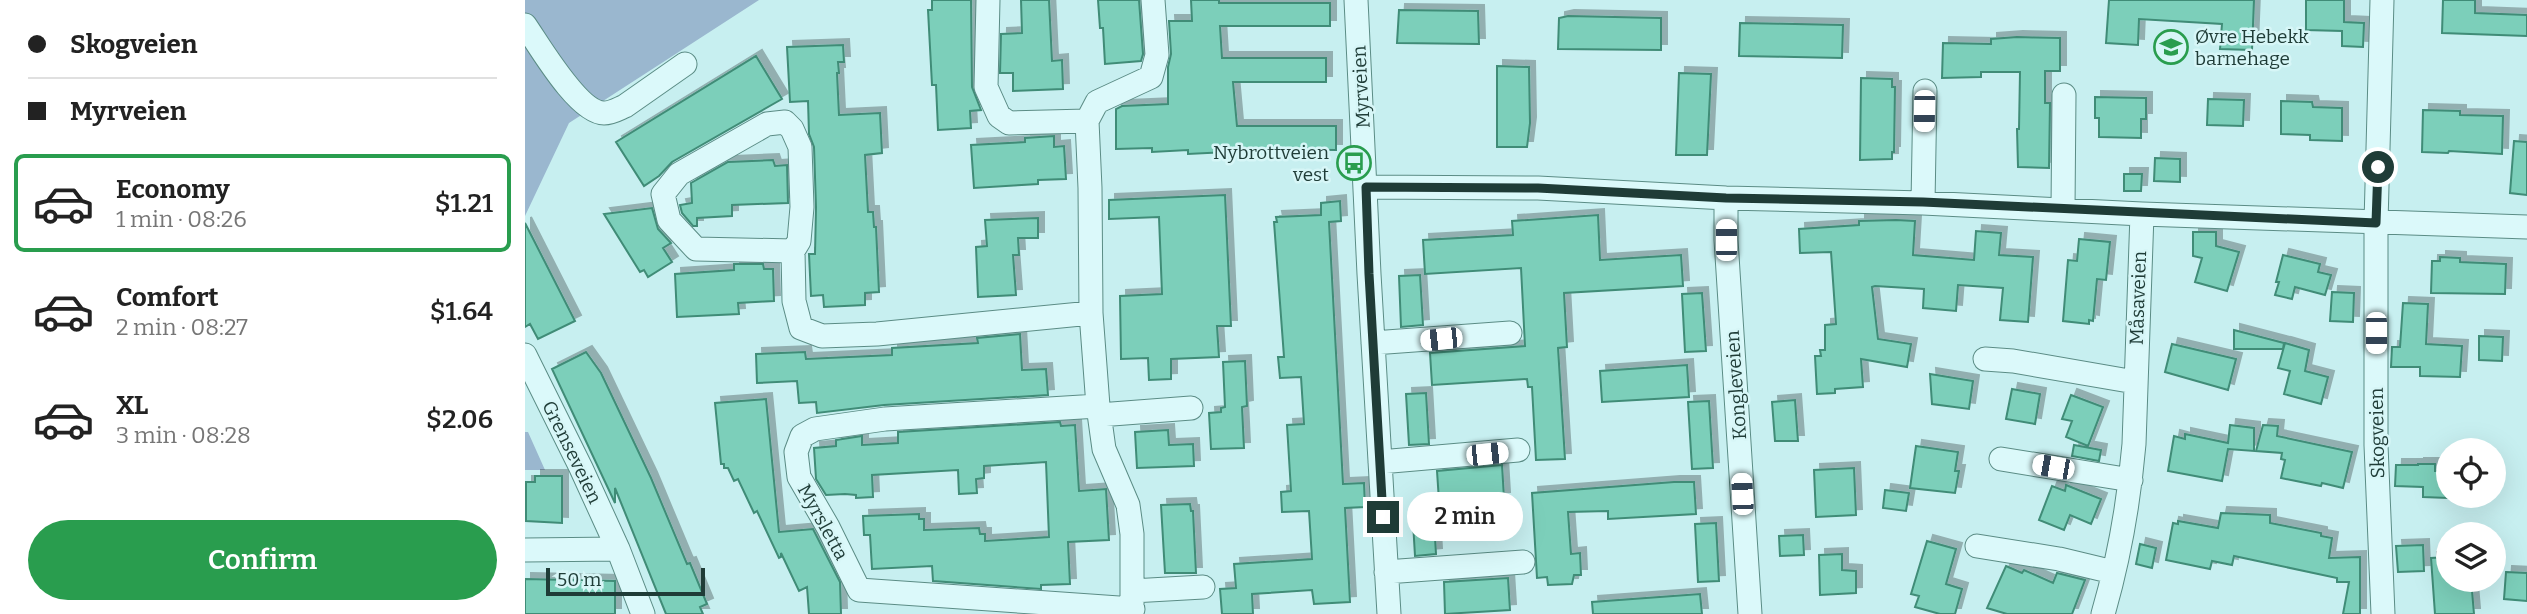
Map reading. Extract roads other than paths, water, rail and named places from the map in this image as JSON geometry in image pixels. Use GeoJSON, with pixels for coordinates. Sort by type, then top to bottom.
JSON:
{"type":"FeatureCollection","features":[{"type":"Feature","properties":{"kind":"street"},"geometry":{"type":"LineString","coordinates":[[988,0],[986,87],[999,116],[1009,123],[1087,121]]}},
{"type":"Feature","properties":{"kind":"street"},"geometry":{"type":"LineString","coordinates":[[1132,605],[1132,534],[1128,505],[1104,449],[1099,410],[1091,313],[1087,121],[1097,102],[1151,77],[1157,55],[1153,0]]}},
{"type":"Feature","properties":{"kind":"street","name":"Myrveien"},"geometry":{"type":"LineString","coordinates":[[1356,0],[1389,614]]}},
{"type":"Feature","properties":{"kind":"street","name":"Skogveien"},"geometry":{"type":"LineString","coordinates":[[2382,0],[2376,223],[2376,445],[2383,614]]}},
{"type":"Feature","properties":{"kind":"street"},"geometry":{"type":"LineString","coordinates":[[525,24],[552,65],[580,100],[592,110],[601,113],[625,106],[685,64]]}},
{"type":"Feature","properties":{"kind":"street"},"geometry":{"type":"LineString","coordinates":[[1923,202],[1925,91]]}},
{"type":"Feature","properties":{"kind":"street"},"geometry":{"type":"LineString","coordinates":[[2063,209],[2064,95]]}},
{"type":"Feature","properties":{"kind":"street"},"geometry":{"type":"LineString","coordinates":[[793,251],[696,249],[669,219],[663,194],[679,174],[767,124],[785,122],[792,129],[800,147],[802,207],[799,241],[793,251],[795,300],[801,328],[822,336],[877,334],[1091,313]]}},
{"type":"Feature","properties":{"kind":"street"},"geometry":{"type":"LineString","coordinates":[[1366,187],[1538,188],[1726,198],[1923,202],[2142,214],[2527,228]]}},
{"type":"Feature","properties":{"kind":"street","name":"Kongleveien"},"geometry":{"type":"LineString","coordinates":[[1726,198],[1726,240],[1750,614]]}},
{"type":"Feature","properties":{"kind":"street","name":"Måsaveien"},"geometry":{"type":"LineString","coordinates":[[2103,614],[2131,480],[2142,214]]}},
{"type":"Feature","properties":{"kind":"street"},"geometry":{"type":"LineString","coordinates":[[1373,343],[1510,333]]}},
{"type":"Feature","properties":{"kind":"street"},"geometry":{"type":"LineString","coordinates":[[1985,359],[2013,361],[2135,382]]}},
{"type":"Feature","properties":{"kind":"street","name":"Grenseveien"},"geometry":{"type":"LineString","coordinates":[[527,361],[581,468],[618,549],[643,614]]}},
{"type":"Feature","properties":{"kind":"street"},"geometry":{"type":"LineString","coordinates":[[1099,410],[1191,408]]}},
{"type":"Feature","properties":{"kind":"street","name":"Myrsletta"},"geometry":{"type":"LineString","coordinates":[[1099,410],[885,419],[815,429],[801,436],[796,452],[799,477],[828,527],[859,590],[1132,605],[1203,587]]}},
{"type":"Feature","properties":{"kind":"street"},"geometry":{"type":"LineString","coordinates":[[1380,462],[1518,450]]}},
{"type":"Feature","properties":{"kind":"street"},"geometry":{"type":"LineString","coordinates":[[2001,459],[2131,480]]}},
{"type":"Feature","properties":{"kind":"street"},"geometry":{"type":"LineString","coordinates":[[1977,546],[2059,559],[2113,572]]}},
{"type":"Feature","properties":{"kind":"street"},"geometry":{"type":"LineString","coordinates":[[525,550],[618,549]]}},
{"type":"Feature","properties":{"kind":"street"},"geometry":{"type":"LineString","coordinates":[[1387,572],[1523,562]]}},
{"type":"Feature","properties":{"kind":"place","name":"Øvre Hebekk barnehage"},"geometry":{"type":"Point","coordinates":[2171,47]}},
{"type":"Feature","properties":{"kind":"place","name":"Nybrottveien vest"},"geometry":{"type":"Point","coordinates":[1354,163]}}]}
